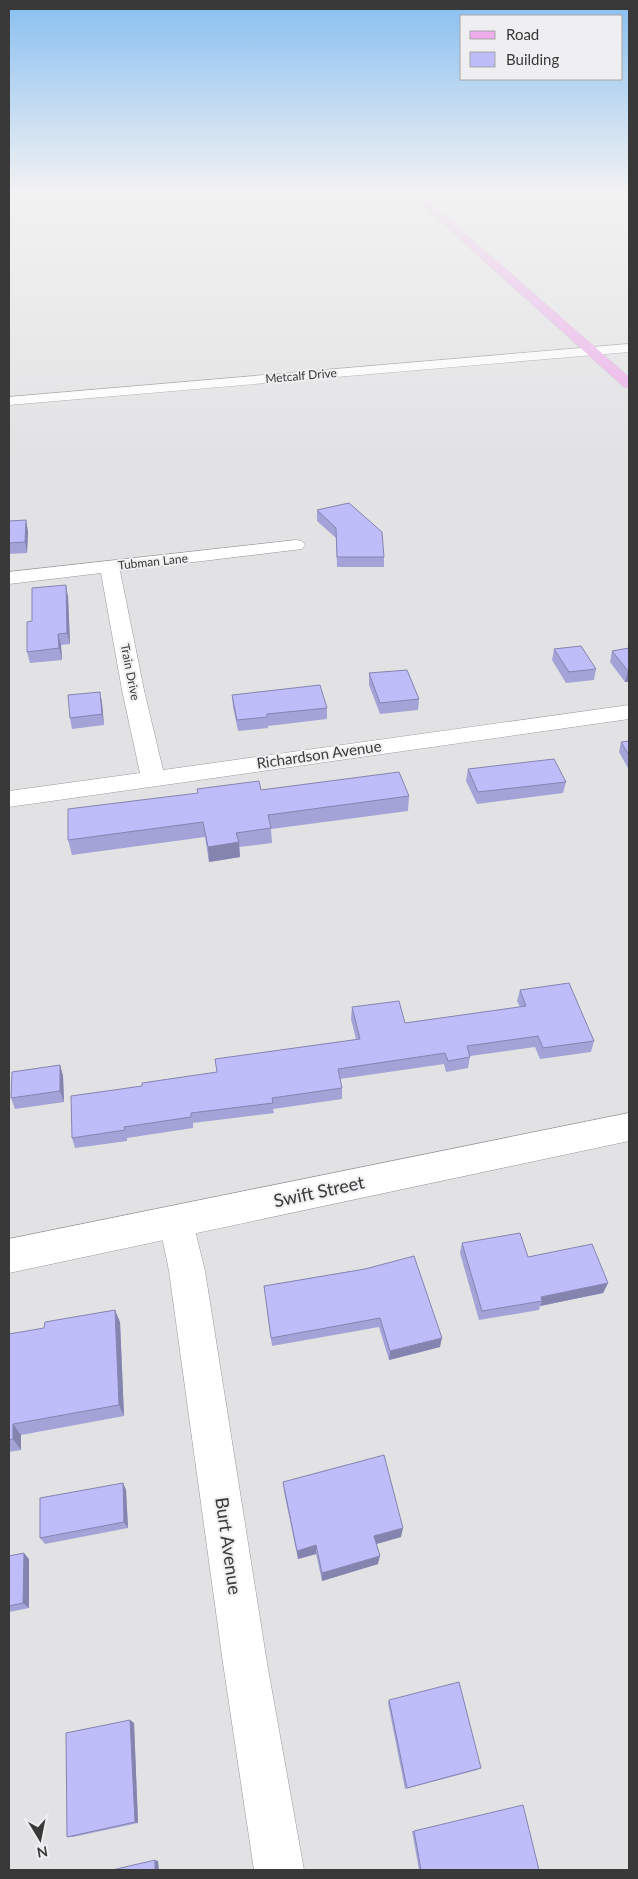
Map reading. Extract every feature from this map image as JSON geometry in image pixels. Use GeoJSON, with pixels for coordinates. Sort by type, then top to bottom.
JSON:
{"type":"FeatureCollection","features":[{"type":"Feature","properties":{"kind":"main road"},"geometry":{"type":"LineString","coordinates":[[514,282],[629,384]]}},
{"type":"Feature","properties":{"kind":"street","name":"Metcalf Drive"},"geometry":{"type":"LineString","coordinates":[[9,401],[629,348]]}},
{"type":"Feature","properties":{"kind":"street","name":"Tubman Lane"},"geometry":{"type":"LineString","coordinates":[[9,578],[296,545]]}},
{"type":"Feature","properties":{"kind":"street","name":"Train Drive"},"geometry":{"type":"LineString","coordinates":[[109,567],[133,690],[153,778]]}},
{"type":"Feature","properties":{"kind":"street","name":"Richardson Avenue"},"geometry":{"type":"LineString","coordinates":[[9,799],[629,712]]}},
{"type":"Feature","properties":{"kind":"street","name":"Swift Street"},"geometry":{"type":"LineString","coordinates":[[9,1256],[629,1127]]}},
{"type":"Feature","properties":{"kind":"street","name":"Burt Avenue"},"geometry":{"type":"LineString","coordinates":[[176,1222],[188,1271],[245,1663],[279,1870]]}},
{"type":"Feature","properties":{"kind":"building"},"geometry":{"type":"Polygon","coordinates":[[[349,503],[382,532],[384,557],[337,557],[336,528],[317,510],[349,503]]]}},
{"type":"Feature","properties":{"kind":"building"},"geometry":{"type":"Polygon","coordinates":[[[26,520],[25,542],[9,543],[9,521],[26,520]]]}},
{"type":"Feature","properties":{"kind":"building"},"geometry":{"type":"Polygon","coordinates":[[[66,585],[67,633],[58,634],[59,648],[27,652],[27,622],[32,621],[32,588],[66,585]]]}},
{"type":"Feature","properties":{"kind":"building"},"geometry":{"type":"Polygon","coordinates":[[[581,646],[596,669],[569,672],[554,649],[581,646]]]}},
{"type":"Feature","properties":{"kind":"building"},"geometry":{"type":"Polygon","coordinates":[[[629,648],[629,671],[628,671],[612,651],[629,648]]]}},
{"type":"Feature","properties":{"kind":"building"},"geometry":{"type":"Polygon","coordinates":[[[407,670],[419,699],[380,703],[369,673],[407,670]]]}},
{"type":"Feature","properties":{"kind":"building"},"geometry":{"type":"Polygon","coordinates":[[[320,685],[327,708],[267,714],[267,717],[237,720],[232,695],[320,685]]]}},
{"type":"Feature","properties":{"kind":"building"},"geometry":{"type":"Polygon","coordinates":[[[100,692],[102,714],[70,718],[68,695],[100,692]]]}},
{"type":"Feature","properties":{"kind":"building"},"geometry":{"type":"Polygon","coordinates":[[[629,741],[629,755],[621,742],[629,741]]]}},
{"type":"Feature","properties":{"kind":"building"},"geometry":{"type":"Polygon","coordinates":[[[554,759],[566,782],[478,792],[468,769],[554,759]]]}},
{"type":"Feature","properties":{"kind":"building"},"geometry":{"type":"Polygon","coordinates":[[[399,772],[409,796],[268,815],[271,828],[236,833],[239,842],[208,847],[203,822],[68,840],[68,809],[198,793],[197,789],[259,781],[261,790],[399,772]]]}},
{"type":"Feature","properties":{"kind":"building"},"geometry":{"type":"Polygon","coordinates":[[[569,983],[594,1041],[543,1048],[538,1036],[467,1046],[470,1057],[448,1061],[445,1053],[338,1069],[342,1088],[272,1098],[273,1103],[191,1113],[191,1117],[124,1127],[125,1130],[72,1138],[71,1096],[142,1086],[142,1083],[217,1072],[215,1059],[360,1039],[352,1007],[399,1001],[405,1023],[526,1006],[520,990],[569,983]]]}},
{"type":"Feature","properties":{"kind":"building"},"geometry":{"type":"Polygon","coordinates":[[[60,1065],[60,1091],[11,1098],[12,1072],[60,1065]]]}},
{"type":"Feature","properties":{"kind":"building"},"geometry":{"type":"Polygon","coordinates":[[[520,1233],[528,1257],[592,1244],[608,1283],[541,1297],[542,1301],[482,1311],[462,1243],[520,1233]]]}},
{"type":"Feature","properties":{"kind":"building"},"geometry":{"type":"Polygon","coordinates":[[[414,1256],[442,1338],[390,1351],[380,1318],[271,1338],[264,1286],[365,1269],[414,1256]]]}},
{"type":"Feature","properties":{"kind":"building"},"geometry":{"type":"Polygon","coordinates":[[[115,1310],[119,1405],[13,1424],[13,1439],[9,1440],[9,1334],[44,1328],[45,1322],[115,1310]]]}},
{"type":"Feature","properties":{"kind":"building"},"geometry":{"type":"Polygon","coordinates":[[[384,1455],[403,1528],[374,1536],[380,1556],[322,1573],[316,1545],[297,1551],[283,1482],[384,1455]]]}},
{"type":"Feature","properties":{"kind":"building"},"geometry":{"type":"Polygon","coordinates":[[[123,1483],[124,1522],[40,1538],[40,1498],[123,1483]]]}},
{"type":"Feature","properties":{"kind":"building"},"geometry":{"type":"Polygon","coordinates":[[[24,1553],[23,1603],[9,1606],[9,1556],[24,1553]]]}},
{"type":"Feature","properties":{"kind":"building"},"geometry":{"type":"Polygon","coordinates":[[[459,1682],[481,1768],[407,1788],[389,1700],[459,1682]]]}},
{"type":"Feature","properties":{"kind":"building"},"geometry":{"type":"Polygon","coordinates":[[[130,1720],[135,1822],[67,1837],[66,1733],[130,1720]]]}},
{"type":"Feature","properties":{"kind":"building"},"geometry":{"type":"Polygon","coordinates":[[[523,1805],[539,1870],[421,1870],[414,1831],[523,1805]]]}},
{"type":"Feature","properties":{"kind":"building"},"geometry":{"type":"Polygon","coordinates":[[[155,1860],[155,1870],[112,1870],[155,1860]]]}}]}
